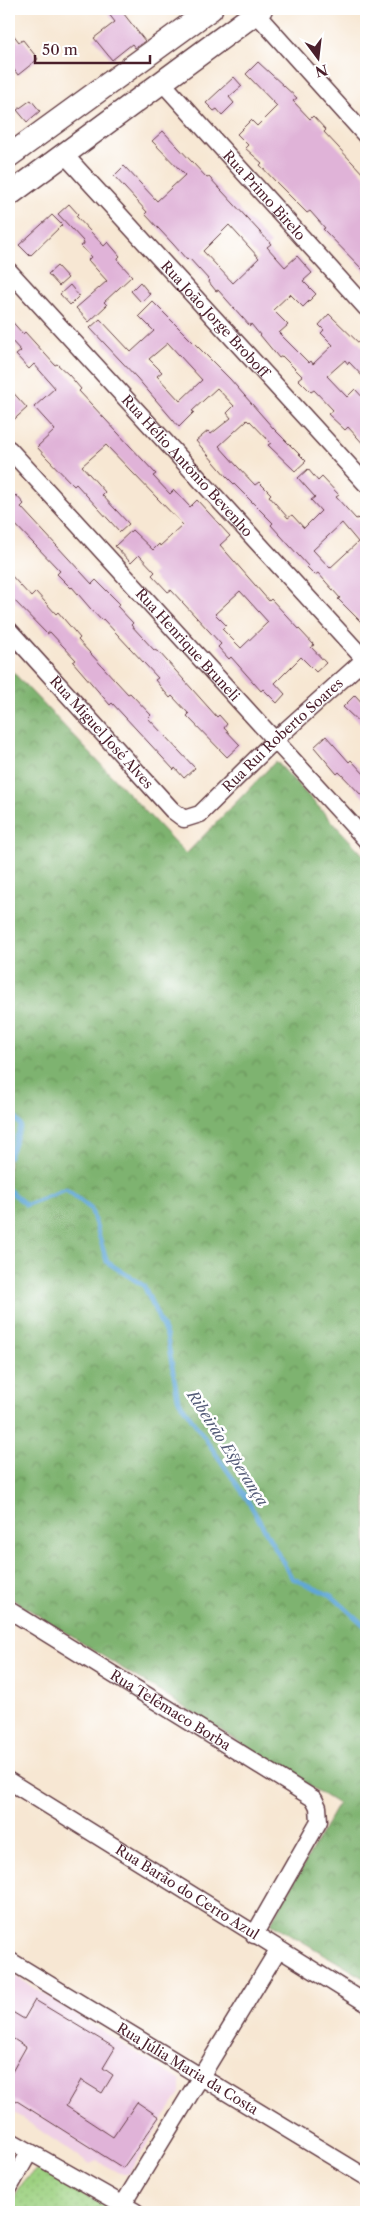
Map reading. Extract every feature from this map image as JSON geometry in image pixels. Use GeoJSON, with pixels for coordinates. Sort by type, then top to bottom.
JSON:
{"type":"FeatureCollection","features":[{"type":"Feature","properties":{"kind":"street"},"geometry":{"type":"LineString","coordinates":[[9,156],[211,9]]}},
{"type":"Feature","properties":{"kind":"street"},"geometry":{"type":"LineString","coordinates":[[9,195],[256,10],[366,136]]}},
{"type":"Feature","properties":{"kind":"street","name":"Rua Primo Birelo"},"geometry":{"type":"LineString","coordinates":[[162,81],[366,308]]}},
{"type":"Feature","properties":{"kind":"street","name":"Rua João Jorge Broboff"},"geometry":{"type":"LineString","coordinates":[[63,153],[366,484]]}},
{"type":"Feature","properties":{"kind":"street","name":"Rua Hélio Antônio Bevenho"},"geometry":{"type":"LineString","coordinates":[[9,271],[366,659]]}},
{"type":"Feature","properties":{"kind":"street","name":"Rua Henrique Bruneli"},"geometry":{"type":"LineString","coordinates":[[9,449],[276,739],[366,840]]}},
{"type":"Feature","properties":{"kind":"street","name":"Rua Miguel José Alves"},"geometry":{"type":"LineString","coordinates":[[9,630],[172,810],[184,819],[200,814]]}},
{"type":"Feature","properties":{"kind":"street","name":"Rua Rui Roberto Soares"},"geometry":{"type":"LineString","coordinates":[[200,814],[276,739],[366,659]]}},
{"type":"Feature","properties":{"kind":"street","name":"Rua Telêmaco Borba"},"geometry":{"type":"LineString","coordinates":[[9,1610],[314,1799],[318,1807],[319,1821],[254,1935]]}},
{"type":"Feature","properties":{"kind":"street","name":"Rua Barão do Cerro Azul"},"geometry":{"type":"LineString","coordinates":[[9,1781],[366,2003]]}},
{"type":"Feature","properties":{"kind":"street"},"geometry":{"type":"LineString","coordinates":[[9,2140],[129,2209],[202,2077],[278,1950]]}},
{"type":"Feature","properties":{"kind":"street","name":"Rua Júlia Maria da Costa"},"geometry":{"type":"LineString","coordinates":[[9,1960],[366,2177]]}},
{"type":"Feature","properties":{"kind":"street"},"geometry":{"type":"LineString","coordinates":[[9,2188],[29,2152]]}},
{"type":"Feature","properties":{"kind":"shaded area"},"geometry":{"type":"Polygon","coordinates":[[[9,1972],[181,2081],[181,2091],[129,2173],[119,2173],[97,2161],[89,2164],[9,2109],[9,1972]]]}},
{"type":"Feature","properties":{"kind":"green space"},"geometry":{"type":"Polygon","coordinates":[[[9,668],[186,854],[276,761],[366,858],[366,1979],[271,1923],[338,1804],[9,1597],[9,668]]]}},
{"type":"Feature","properties":{"kind":"green space"},"geometry":{"type":"Polygon","coordinates":[[[40,2169],[115,2212],[9,2212],[9,2207],[22,2185],[34,2172],[40,2169]]]}},
{"type":"Feature","properties":{"kind":"building"},"geometry":{"type":"Polygon","coordinates":[[[105,9],[120,9],[145,41],[135,48],[132,44],[112,60],[94,38],[115,22],[105,9]]]}},
{"type":"Feature","properties":{"kind":"building"},"geometry":{"type":"Polygon","coordinates":[[[9,29],[19,42],[23,40],[38,59],[18,75],[9,63],[9,29]]]}},
{"type":"Feature","properties":{"kind":"building"},"geometry":{"type":"Polygon","coordinates":[[[258,62],[297,98],[293,101],[310,119],[313,116],[326,130],[324,132],[366,177],[366,273],[323,229],[325,228],[310,211],[307,213],[260,165],[262,163],[245,148],[248,145],[237,134],[251,120],[257,126],[277,106],[246,74],[258,62]]]}},
{"type":"Feature","properties":{"kind":"building"},"geometry":{"type":"Polygon","coordinates":[[[234,77],[242,86],[229,97],[234,103],[222,115],[217,109],[214,111],[206,103],[234,77]]]}},
{"type":"Feature","properties":{"kind":"building"},"geometry":{"type":"Polygon","coordinates":[[[31,100],[40,111],[27,122],[17,110],[31,100]]]}},
{"type":"Feature","properties":{"kind":"building"},"geometry":{"type":"Polygon","coordinates":[[[163,131],[271,244],[267,247],[285,267],[297,256],[312,273],[303,281],[316,294],[303,307],[290,294],[273,310],[288,325],[279,333],[309,363],[311,361],[313,364],[333,345],[321,333],[324,330],[319,325],[329,314],[366,350],[366,380],[345,360],[327,376],[347,397],[355,389],[366,401],[366,447],[348,427],[345,430],[328,414],[333,410],[314,390],[311,392],[298,379],[302,376],[282,356],[279,358],[251,324],[250,326],[218,290],[216,291],[209,280],[189,258],[187,260],[145,214],[147,212],[114,176],[124,166],[157,201],[185,175],[152,141],[163,131]],[[229,225],[203,251],[233,283],[259,258],[229,225]]]}},
{"type":"Feature","properties":{"kind":"building"},"geometry":{"type":"Polygon","coordinates":[[[69,204],[78,214],[76,216],[104,246],[108,242],[120,256],[118,258],[119,262],[132,276],[104,302],[107,305],[89,322],[76,308],[107,281],[88,260],[91,257],[81,246],[84,244],[83,241],[58,214],[69,204]]]}},
{"type":"Feature","properties":{"kind":"building"},"geometry":{"type":"Polygon","coordinates":[[[52,215],[62,225],[30,256],[19,245],[52,215]]]}},
{"type":"Feature","properties":{"kind":"building"},"geometry":{"type":"Polygon","coordinates":[[[57,266],[68,278],[59,286],[48,274],[57,266]]]}},
{"type":"Feature","properties":{"kind":"building"},"geometry":{"type":"Polygon","coordinates":[[[140,282],[150,294],[141,302],[131,291],[140,282]]]}},
{"type":"Feature","properties":{"kind":"building"},"geometry":{"type":"Polygon","coordinates":[[[70,285],[79,296],[70,305],[60,294],[70,285]]]}},
{"type":"Feature","properties":{"kind":"building"},"geometry":{"type":"Polygon","coordinates":[[[153,302],[230,379],[273,428],[306,461],[295,471],[268,445],[271,443],[247,420],[219,446],[255,485],[259,482],[271,494],[269,496],[288,518],[292,515],[304,528],[321,511],[311,500],[315,497],[298,478],[308,469],[318,481],[322,477],[339,495],[336,497],[356,519],[358,518],[366,526],[366,627],[338,599],[340,598],[318,573],[315,575],[307,567],[271,525],[273,523],[226,476],[196,441],[208,431],[211,434],[231,418],[227,413],[234,406],[217,388],[192,411],[194,412],[179,427],[137,378],[90,328],[100,319],[131,352],[154,331],[139,316],[153,302]],[[168,343],[149,359],[162,372],[157,376],[180,401],[202,380],[168,343]],[[342,523],[313,550],[330,568],[358,542],[342,523]]]}},
{"type":"Feature","properties":{"kind":"building"},"geometry":{"type":"Polygon","coordinates":[[[9,318],[23,334],[25,332],[55,365],[57,364],[69,375],[81,389],[79,391],[156,474],[153,476],[170,494],[174,490],[190,507],[197,500],[230,536],[220,545],[269,601],[271,599],[314,645],[311,647],[326,663],[316,672],[301,657],[275,683],[285,694],[277,703],[263,689],[261,691],[231,657],[229,659],[218,647],[221,644],[171,590],[168,592],[152,575],[155,572],[139,555],[131,563],[115,546],[132,530],[153,550],[183,525],[106,445],[82,466],[105,492],[102,495],[129,524],[120,532],[76,484],[74,486],[46,457],[37,447],[55,430],[34,407],[55,388],[34,364],[29,369],[16,355],[21,351],[9,338],[9,318]],[[240,591],[215,614],[226,625],[222,629],[241,648],[268,622],[240,591]]]}},
{"type":"Feature","properties":{"kind":"building"},"geometry":{"type":"Polygon","coordinates":[[[9,388],[27,408],[9,424],[9,388]]]}},
{"type":"Feature","properties":{"kind":"building"},"geometry":{"type":"Polygon","coordinates":[[[9,493],[13,498],[16,495],[24,504],[21,507],[92,584],[96,580],[120,604],[117,606],[133,623],[131,625],[154,650],[159,652],[217,717],[219,715],[227,724],[224,728],[240,745],[227,757],[187,716],[189,714],[172,696],[170,698],[155,680],[158,678],[103,619],[102,621],[72,587],[57,574],[60,571],[9,518],[9,493]]]}},
{"type":"Feature","properties":{"kind":"building"},"geometry":{"type":"Polygon","coordinates":[[[9,573],[31,597],[36,592],[56,614],[58,612],[80,638],[78,640],[128,694],[130,693],[151,715],[148,718],[195,768],[184,778],[175,768],[174,770],[112,703],[110,705],[73,662],[76,660],[50,632],[47,634],[9,595],[9,573]]]}},
{"type":"Feature","properties":{"kind":"building"},"geometry":{"type":"Polygon","coordinates":[[[355,695],[366,707],[366,729],[343,707],[355,695]]]}},
{"type":"Feature","properties":{"kind":"building"},"geometry":{"type":"Polygon","coordinates":[[[326,736],[349,762],[351,760],[366,776],[366,800],[339,772],[337,774],[314,747],[326,736]]]}},
{"type":"Feature","properties":{"kind":"building"},"geometry":{"type":"Polygon","coordinates":[[[35,2000],[115,2048],[103,2068],[113,2075],[102,2093],[81,2080],[66,2106],[113,2137],[137,2102],[159,2117],[123,2168],[9,2096],[9,2077],[26,2047],[9,2036],[9,2010],[24,2019],[35,2000]]]}},
{"type":"Feature","properties":{"kind":"waterway","name":"Ribeirão Esperança"},"geometry":{"type":"LineString","coordinates":[[9,1107],[21,1126],[9,1157]]}},
{"type":"Feature","properties":{"kind":"waterway","name":"Ribeirão Esperança"},"geometry":{"type":"LineString","coordinates":[[9,1190],[26,1205],[66,1189],[91,1209],[107,1262],[144,1286],[167,1337],[178,1399],[247,1499],[292,1578],[332,1596],[366,1627]]}}]}
